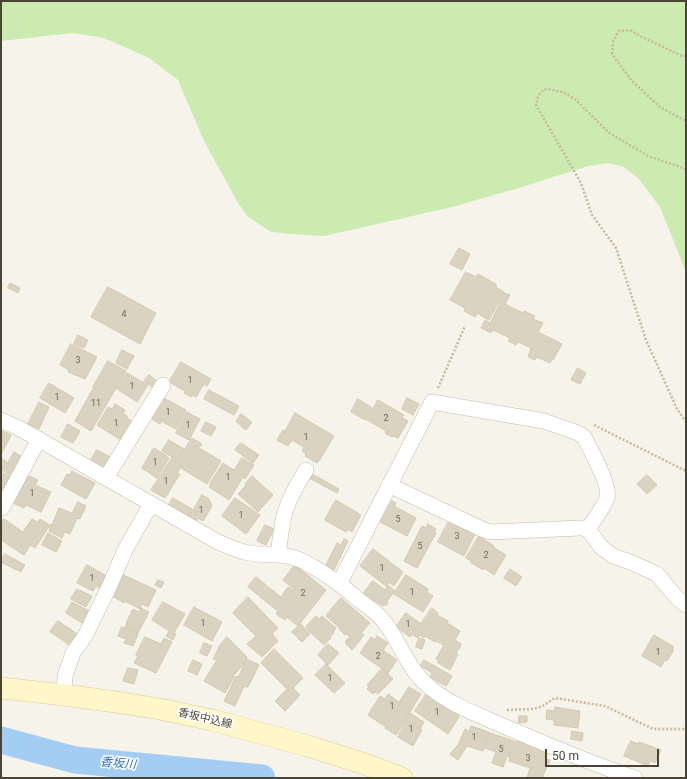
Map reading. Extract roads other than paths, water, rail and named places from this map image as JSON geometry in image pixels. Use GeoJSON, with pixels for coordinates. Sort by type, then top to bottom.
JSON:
{"type":"FeatureCollection","features":[{"type":"Feature","properties":{"kind":"main road","name":"香坂中込線"},"geometry":{"type":"LineString","coordinates":[[1,688],[64,695],[160,709],[212,720],[308,746],[365,764],[402,778]]}},
{"type":"Feature","properties":{"kind":"street"},"geometry":{"type":"LineString","coordinates":[[106,478],[163,385]]}},
{"type":"Feature","properties":{"kind":"street"},"geometry":{"type":"LineString","coordinates":[[339,584],[432,402],[544,421],[578,432],[584,437],[606,483],[608,496],[587,530]]}},
{"type":"Feature","properties":{"kind":"street"},"geometry":{"type":"LineString","coordinates":[[1,420],[17,426],[218,542],[239,551],[249,553],[278,554],[300,559],[339,584],[382,618],[409,664],[426,684],[437,693],[463,708],[516,731],[635,778]]}},
{"type":"Feature","properties":{"kind":"street"},"geometry":{"type":"LineString","coordinates":[[2,508],[39,439]]}},
{"type":"Feature","properties":{"kind":"street"},"geometry":{"type":"LineString","coordinates":[[278,554],[287,506],[306,470]]}},
{"type":"Feature","properties":{"kind":"street"},"geometry":{"type":"LineString","coordinates":[[389,485],[491,532],[580,528],[587,530],[600,547],[613,556],[656,574],[677,598],[686,605]]}},
{"type":"Feature","properties":{"kind":"street"},"geometry":{"type":"LineString","coordinates":[[64,695],[65,676],[73,653],[85,636],[125,550],[151,504]]}},
{"type":"Feature","properties":{"kind":"waterway","name":"香坂川"},"geometry":{"type":"LineString","coordinates":[[1,740],[75,760],[262,778]]}}]}
